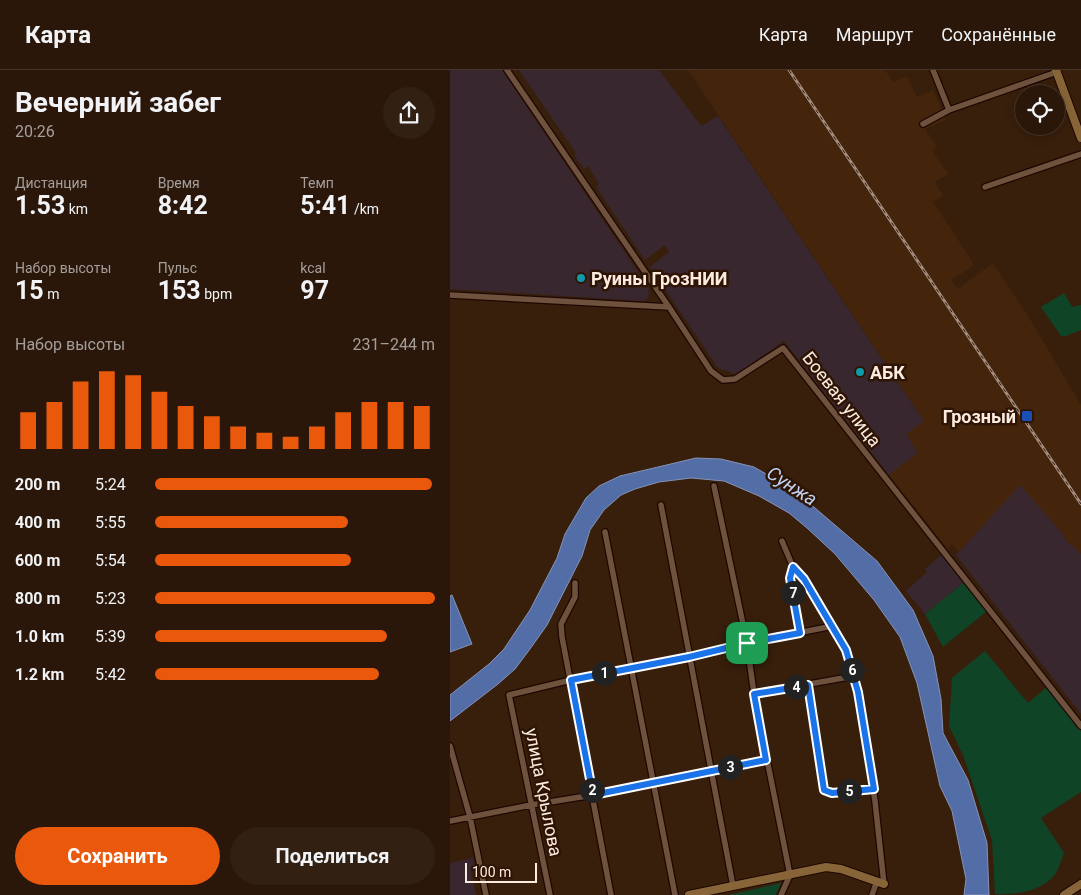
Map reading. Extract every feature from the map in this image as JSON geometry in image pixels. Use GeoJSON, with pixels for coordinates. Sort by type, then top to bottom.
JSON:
{"type":"FeatureCollection","features":[{"type":"Feature","properties":{"kind":"main road"},"geometry":{"type":"LineString","coordinates":[[1059,71],[1081,138]]}},
{"type":"Feature","properties":{"kind":"main road"},"geometry":{"type":"LineString","coordinates":[[689,895],[826,867],[881,883]]}},
{"type":"Feature","properties":{"kind":"main road"},"geometry":{"type":"LineString","coordinates":[[1064,895],[1081,884]]}},
{"type":"Feature","properties":{"kind":"street","name":"Боевая улица"},"geometry":{"type":"LineString","coordinates":[[507,70],[711,371],[724,380],[735,379],[783,348],[1081,726]]}},
{"type":"Feature","properties":{"kind":"street"},"geometry":{"type":"LineString","coordinates":[[933,70],[949,110]]}},
{"type":"Feature","properties":{"kind":"street"},"geometry":{"type":"LineString","coordinates":[[924,124],[949,110],[1059,71]]}},
{"type":"Feature","properties":{"kind":"street"},"geometry":{"type":"LineString","coordinates":[[985,187],[1081,154]]}},
{"type":"Feature","properties":{"kind":"street"},"geometry":{"type":"LineString","coordinates":[[450,295],[669,307]]}},
{"type":"Feature","properties":{"kind":"street"},"geometry":{"type":"LineString","coordinates":[[714,486],[747,643],[766,760],[790,874],[781,895]]}},
{"type":"Feature","properties":{"kind":"street"},"geometry":{"type":"LineString","coordinates":[[661,505],[733,886]]}},
{"type":"Feature","properties":{"kind":"street"},"geometry":{"type":"LineString","coordinates":[[605,532],[675,895]]}},
{"type":"Feature","properties":{"kind":"street"},"geometry":{"type":"LineString","coordinates":[[782,541],[793,567],[804,579],[846,650],[854,676],[874,789],[881,883],[872,895]]}},
{"type":"Feature","properties":{"kind":"street"},"geometry":{"type":"LineString","coordinates":[[793,567],[790,578],[800,633]]}},
{"type":"Feature","properties":{"kind":"street"},"geometry":{"type":"LineString","coordinates":[[575,583],[575,598],[561,624],[562,637],[611,895]]}},
{"type":"Feature","properties":{"kind":"street"},"geometry":{"type":"LineString","coordinates":[[571,680],[833,626]]}},
{"type":"Feature","properties":{"kind":"street"},"geometry":{"type":"LineString","coordinates":[[754,694],[854,676]]}},
{"type":"Feature","properties":{"kind":"street","name":"улица Крылова"},"geometry":{"type":"LineString","coordinates":[[550,895],[509,694],[571,680]]}},
{"type":"Feature","properties":{"kind":"street"},"geometry":{"type":"LineString","coordinates":[[808,685],[824,790],[832,793],[874,789]]}},
{"type":"Feature","properties":{"kind":"street"},"geometry":{"type":"LineString","coordinates":[[450,746],[470,817],[486,895]]}},
{"type":"Feature","properties":{"kind":"street"},"geometry":{"type":"LineString","coordinates":[[450,822],[766,760]]}},
{"type":"Feature","properties":{"kind":"shaded area"},"geometry":{"type":"Polygon","coordinates":[[[450,70],[502,70],[648,287],[649,295],[647,299],[643,301],[450,289],[450,70]]]}},
{"type":"Feature","properties":{"kind":"shaded area"},"geometry":{"type":"Polygon","coordinates":[[[519,70],[659,70],[701,126],[718,116],[924,421],[919,453],[889,475],[784,341],[736,374],[718,368],[650,267],[669,252],[665,245],[645,260],[596,187],[599,184],[588,166],[584,169],[574,155],[576,153],[519,70]]]}},
{"type":"Feature","properties":{"kind":"shaded area"},"geometry":{"type":"Polygon","coordinates":[[[688,70],[885,70],[893,82],[907,76],[917,97],[933,90],[946,120],[925,129],[937,146],[932,151],[948,174],[935,182],[943,195],[933,202],[972,261],[973,266],[951,280],[958,289],[993,263],[1028,316],[1081,405],[1081,554],[1070,545],[1063,534],[1020,485],[959,552],[952,544],[948,549],[889,475],[918,453],[906,434],[924,421],[688,70]]]}},
{"type":"Feature","properties":{"kind":"shaded area"},"geometry":{"type":"Polygon","coordinates":[[[1020,484],[1064,534],[1063,536],[1070,545],[1072,544],[1081,554],[1081,714],[956,555],[1020,484]]]}},
{"type":"Feature","properties":{"kind":"shaded area"},"geometry":{"type":"Polygon","coordinates":[[[941,555],[963,583],[925,614],[906,591],[927,572],[925,569],[941,555]]]}},
{"type":"Feature","properties":{"kind":"shaded area"},"geometry":{"type":"Polygon","coordinates":[[[473,858],[475,871],[471,872],[476,895],[450,895],[450,863],[473,858]]]}},
{"type":"Feature","properties":{"kind":"green space"},"geometry":{"type":"Polygon","coordinates":[[[1064,293],[1072,307],[1081,305],[1081,330],[1067,336],[1061,336],[1041,307],[1064,293]]]}},
{"type":"Feature","properties":{"kind":"green space"},"geometry":{"type":"Polygon","coordinates":[[[963,583],[987,611],[943,647],[925,614],[963,583]]]}},
{"type":"Feature","properties":{"kind":"green space"},"geometry":{"type":"Polygon","coordinates":[[[985,651],[1028,703],[1047,687],[1081,731],[1081,792],[1041,818],[1064,853],[1059,866],[1054,876],[1040,887],[1010,894],[995,894],[992,840],[963,755],[949,726],[952,678],[985,651]]]}},
{"type":"Feature","properties":{"kind":"green space"},"geometry":{"type":"Polygon","coordinates":[[[781,883],[776,895],[729,895],[781,883]]]}},
{"type":"Feature","properties":{"kind":"water"},"geometry":{"type":"Polygon","coordinates":[[[696,458],[721,459],[754,467],[794,490],[877,561],[913,610],[933,656],[941,699],[943,733],[968,780],[987,843],[989,895],[964,895],[966,879],[952,811],[940,786],[917,683],[900,637],[874,600],[835,554],[807,528],[789,513],[759,496],[724,481],[691,478],[659,482],[621,495],[604,510],[590,530],[582,556],[547,625],[515,669],[450,721],[450,695],[489,664],[504,649],[530,610],[557,558],[565,534],[586,498],[599,486],[620,476],[696,458]]]}},
{"type":"Feature","properties":{"kind":"water"},"geometry":{"type":"Polygon","coordinates":[[[452,595],[472,644],[450,652],[450,596],[452,595]]]}},
{"type":"Feature","properties":{"kind":"railway"},"geometry":{"type":"LineString","coordinates":[[789,70],[1081,504]]}},
{"type":"Feature","properties":{"kind":"place","name":"Руины ГрозНИИ"},"geometry":{"type":"Point","coordinates":[581,278]}},
{"type":"Feature","properties":{"kind":"place","name":"АБК"},"geometry":{"type":"Point","coordinates":[860,372]}},
{"type":"Feature","properties":{"kind":"place","name":"Грозный"},"geometry":{"type":"Point","coordinates":[1027,416]}},
{"type":"Feature","properties":{"kind":"route"},"geometry":{"type":"LineString","coordinates":[[793,567],[804,579],[846,650],[858,692],[874,789],[832,793],[824,790],[808,685],[754,694],[766,760],[593,795],[571,680],[689,657],[747,643],[800,633],[790,578],[793,567]]}},
{"type":"Feature","properties":{"kind":"water label","name":"Сунжа"},"geometry":{"type":"Point","coordinates":[792,486]}}]}
